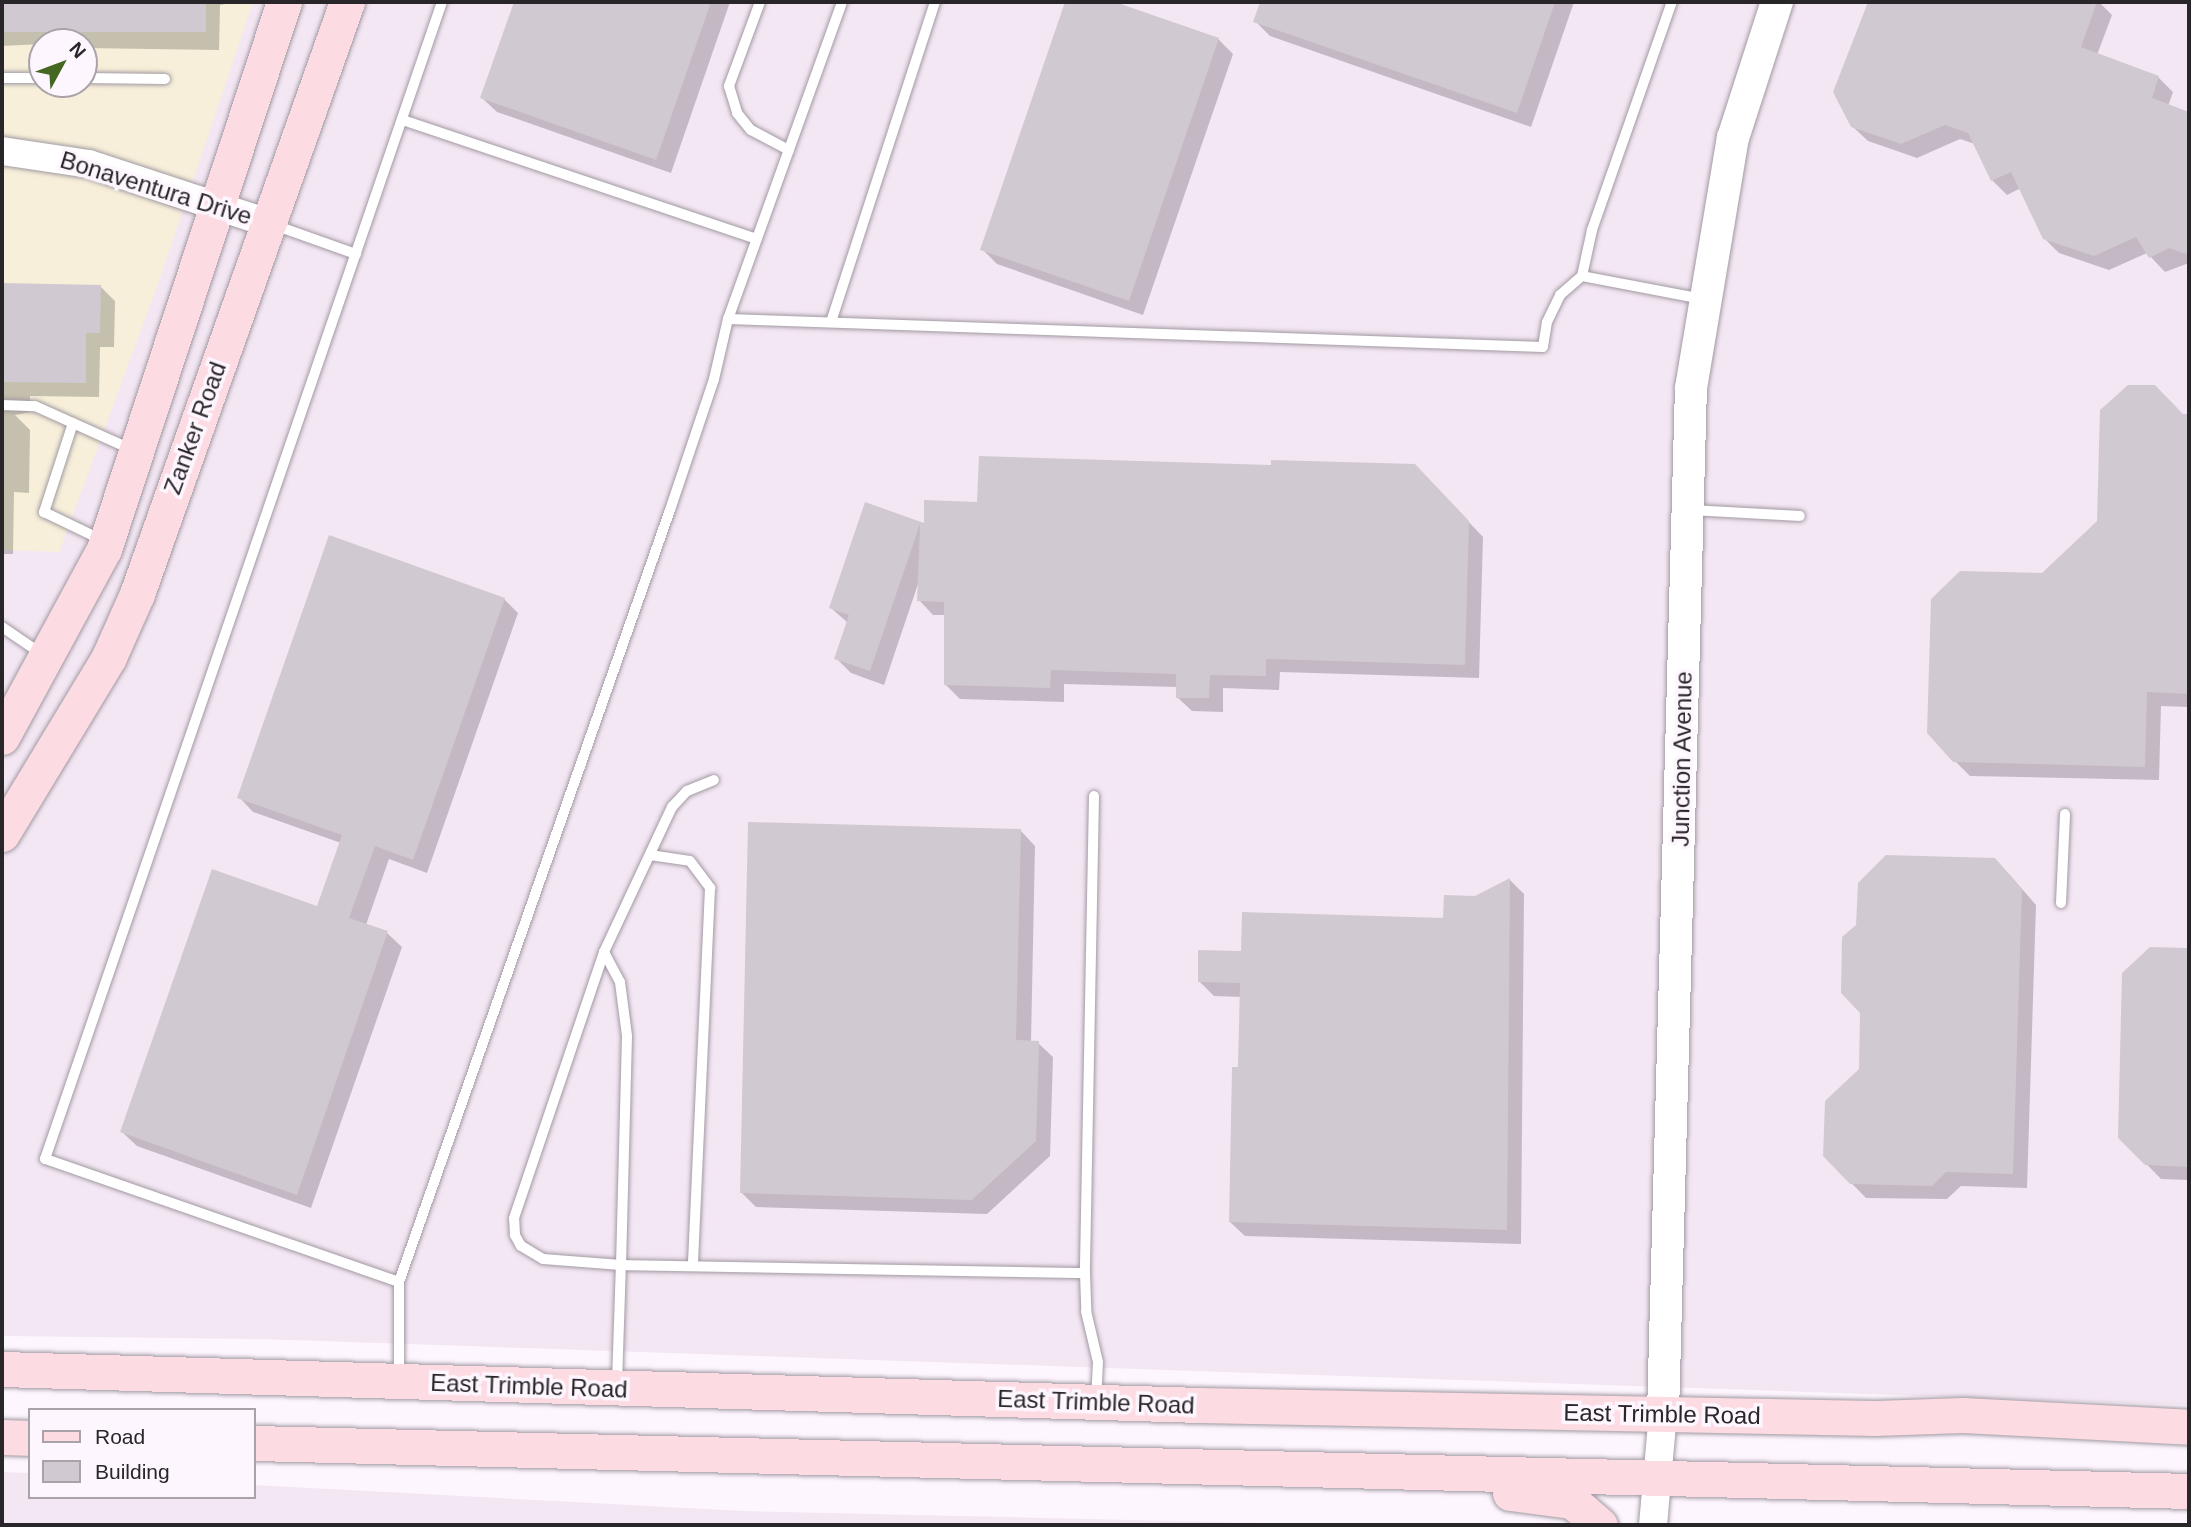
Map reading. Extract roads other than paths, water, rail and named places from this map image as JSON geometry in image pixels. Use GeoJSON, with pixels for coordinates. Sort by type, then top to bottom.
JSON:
{"type":"FeatureCollection","features":[{"type":"Feature","properties":{"kind":"main road","name":"Zanker Road"},"geometry":{"type":"LineString","coordinates":[[2,737],[48,658],[106,541],[284,2]]}},
{"type":"Feature","properties":{"kind":"main road","name":"Zanker Road"},"geometry":{"type":"LineString","coordinates":[[2,834],[109,657],[136,594],[347,2]]}},
{"type":"Feature","properties":{"kind":"main road","name":"Junction Avenue"},"geometry":{"type":"LineString","coordinates":[[1663,1414],[1691,388],[1733,138],[1777,2]]}},
{"type":"Feature","properties":{"kind":"main road"},"geometry":{"type":"LineString","coordinates":[[2,1347],[182,1373]]}},
{"type":"Feature","properties":{"kind":"main road","name":"East Trimble Road"},"geometry":{"type":"LineString","coordinates":[[2,1369],[182,1373],[617,1390],[1096,1402],[1663,1414],[1964,1415],[2189,1427]]}},
{"type":"Feature","properties":{"kind":"main road"},"geometry":{"type":"LineString","coordinates":[[2,1437],[28,1438]]}},
{"type":"Feature","properties":{"kind":"main road"},"geometry":{"type":"LineString","coordinates":[[256,1443],[2189,1491]]}},
{"type":"Feature","properties":{"kind":"main road"},"geometry":{"type":"LineString","coordinates":[[1333,1469],[1572,1501],[1600,1525]]}},
{"type":"Feature","properties":{"kind":"street","name":"Bonaventura Drive"},"geometry":{"type":"LineString","coordinates":[[2,151],[89,164],[217,203],[268,223]]}},
{"type":"Feature","properties":{"kind":"street","name":"Junction Avenue"},"geometry":{"type":"LineString","coordinates":[[1653,1525],[1663,1414]]}},
{"type":"Feature","properties":{"kind":"lane"},"geometry":{"type":"LineString","coordinates":[[399,1282],[45,1159],[442,2]]}},
{"type":"Feature","properties":{"kind":"lane"},"geometry":{"type":"LineString","coordinates":[[760,2],[729,86],[737,113],[751,130],[789,150]]}},
{"type":"Feature","properties":{"kind":"lane"},"geometry":{"type":"LineString","coordinates":[[399,1381],[399,1282],[698,427],[728,319],[842,2]]}},
{"type":"Feature","properties":{"kind":"lane"},"geometry":{"type":"LineString","coordinates":[[831,322],[936,2]]}},
{"type":"Feature","properties":{"kind":"lane"},"geometry":{"type":"LineString","coordinates":[[728,319],[1543,347],[1547,322],[1560,295],[1582,275],[1592,230],[1672,2]]}},
{"type":"Feature","properties":{"kind":"lane"},"geometry":{"type":"LineString","coordinates":[[2,78],[28,78]]}},
{"type":"Feature","properties":{"kind":"lane"},"geometry":{"type":"LineString","coordinates":[[98,78],[165,79]]}},
{"type":"Feature","properties":{"kind":"lane"},"geometry":{"type":"LineString","coordinates":[[403,120],[757,239]]}},
{"type":"Feature","properties":{"kind":"lane"},"geometry":{"type":"LineString","coordinates":[[268,223],[356,254]]}},
{"type":"Feature","properties":{"kind":"lane"},"geometry":{"type":"LineString","coordinates":[[1582,275],[1706,299]]}},
{"type":"Feature","properties":{"kind":"lane"},"geometry":{"type":"LineString","coordinates":[[2,405],[35,406],[134,451]]}},
{"type":"Feature","properties":{"kind":"lane"},"geometry":{"type":"LineString","coordinates":[[73,423],[44,512],[106,541]]}},
{"type":"Feature","properties":{"kind":"lane"},"geometry":{"type":"LineString","coordinates":[[1688,510],[1800,516]]}},
{"type":"Feature","properties":{"kind":"lane"},"geometry":{"type":"LineString","coordinates":[[2,627],[48,658]]}},
{"type":"Feature","properties":{"kind":"lane"},"geometry":{"type":"LineString","coordinates":[[714,780],[687,791],[672,807],[604,952],[524,1180],[514,1218],[514,1235],[521,1246],[543,1259],[621,1265],[1085,1273]]}},
{"type":"Feature","properties":{"kind":"lane"},"geometry":{"type":"LineString","coordinates":[[1094,796],[1085,1273],[1086,1311],[1098,1362],[1096,1402]]}},
{"type":"Feature","properties":{"kind":"lane"},"geometry":{"type":"LineString","coordinates":[[2061,903],[2065,814]]}},
{"type":"Feature","properties":{"kind":"lane"},"geometry":{"type":"LineString","coordinates":[[650,855],[690,861],[710,888],[693,1266]]}},
{"type":"Feature","properties":{"kind":"lane"},"geometry":{"type":"LineString","coordinates":[[604,952],[620,982],[627,1036],[617,1390]]}}]}
